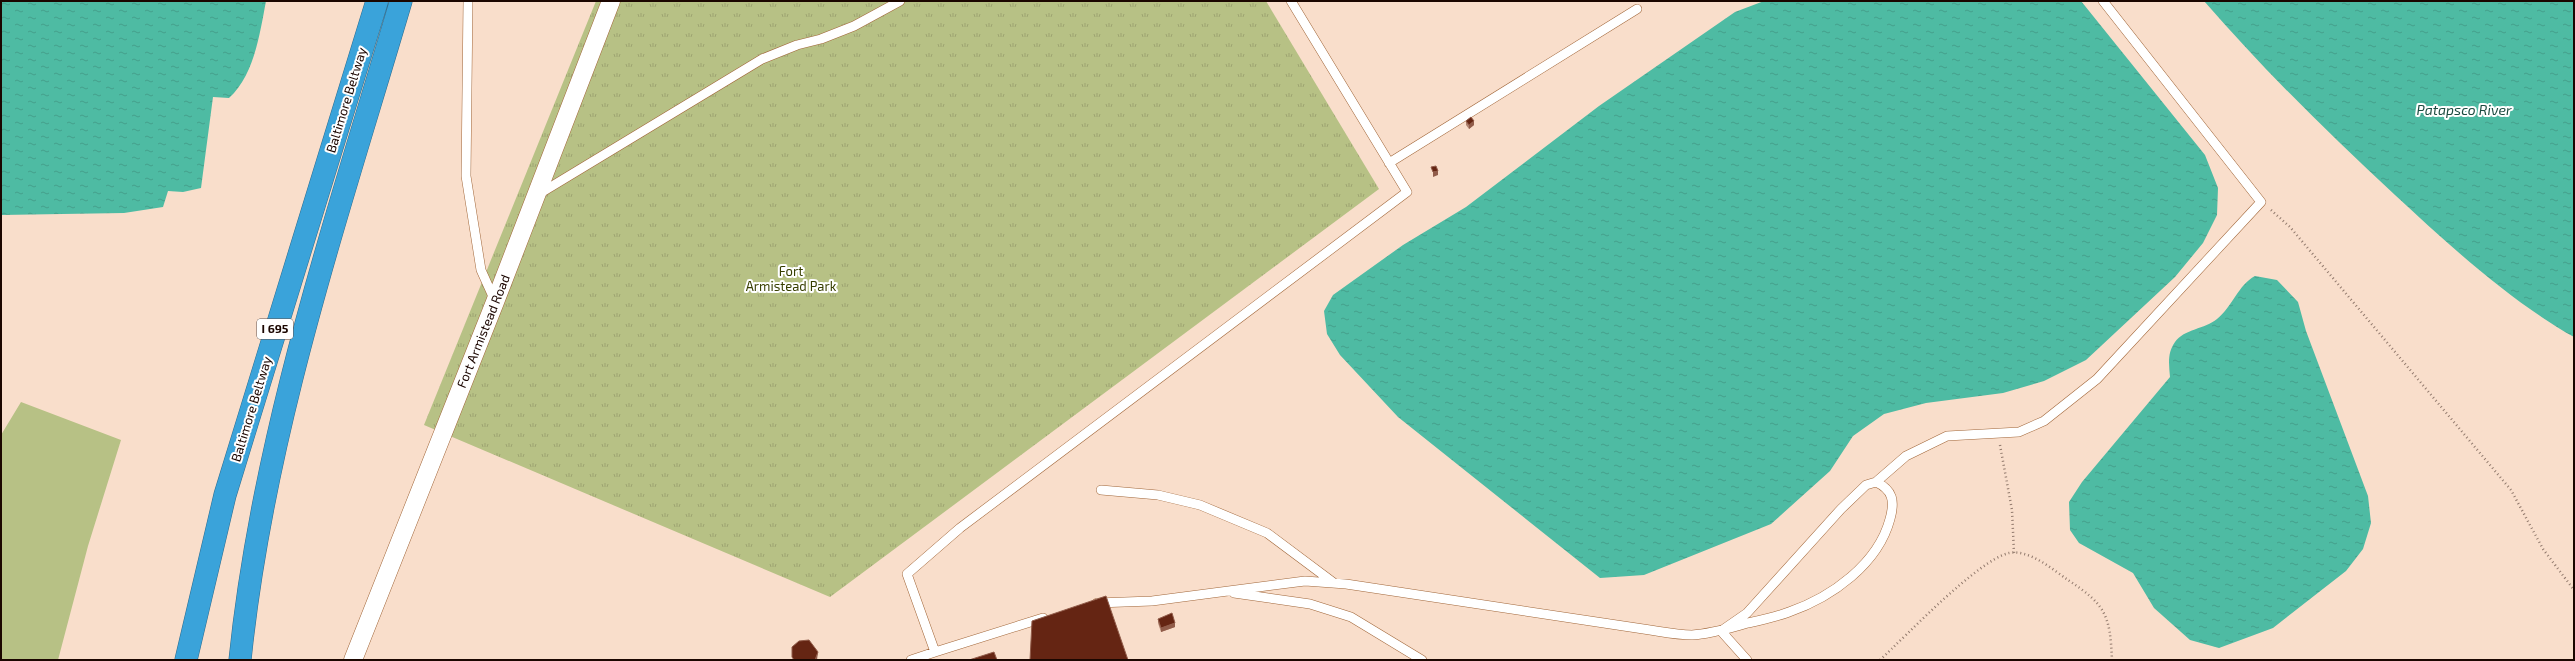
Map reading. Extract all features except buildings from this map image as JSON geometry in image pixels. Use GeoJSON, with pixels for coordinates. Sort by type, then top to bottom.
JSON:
{"type":"FeatureCollection","features":[{"type":"Feature","properties":{"kind":"highway","name":"Baltimore Beltway"},"geometry":{"type":"LineString","coordinates":[[186,660],[225,495],[377,1]]}},
{"type":"Feature","properties":{"kind":"highway","name":"Baltimore Beltway"},"geometry":{"type":"LineString","coordinates":[[240,660],[247,592],[282,416],[317,282],[401,1]]}},
{"type":"Feature","properties":{"kind":"street","name":"Fort Armistead Road"},"geometry":{"type":"LineString","coordinates":[[353,660],[495,302],[611,1]]}},
{"type":"Feature","properties":{"kind":"lane"},"geometry":{"type":"LineString","coordinates":[[468,1],[466,176],[481,270],[495,302]]}},
{"type":"Feature","properties":{"kind":"lane"},"geometry":{"type":"LineString","coordinates":[[536,196],[762,59],[797,45],[821,39],[854,26],[900,1]]}},
{"type":"Feature","properties":{"kind":"lane"},"geometry":{"type":"LineString","coordinates":[[934,652],[907,574],[960,528],[1406,192],[1292,1]]}},
{"type":"Feature","properties":{"kind":"lane"},"geometry":{"type":"LineString","coordinates":[[1721,631],[1747,613],[1841,509],[1866,485],[1876,482],[1906,456],[1947,436],[2019,432],[2044,421],[2097,379],[2261,202],[2103,1]]}},
{"type":"Feature","properties":{"kind":"lane"},"geometry":{"type":"LineString","coordinates":[[1389,163],[1637,9]]}},
{"type":"Feature","properties":{"kind":"lane"},"geometry":{"type":"LineString","coordinates":[[1091,604],[1152,601],[1305,581],[1334,583],[1691,635],[1721,631],[1790,612],[1823,595],[1851,577],[1873,554],[1886,535],[1893,507],[1892,496],[1885,486],[1876,482]]}},
{"type":"Feature","properties":{"kind":"lane"},"geometry":{"type":"LineString","coordinates":[[1101,490],[1158,495],[1200,505],[1267,533],[1334,583]]}},
{"type":"Feature","properties":{"kind":"lane"},"geometry":{"type":"LineString","coordinates":[[1221,591],[1310,604],[1344,615],[1379,633],[1422,660]]}},
{"type":"Feature","properties":{"kind":"lane"},"geometry":{"type":"LineString","coordinates":[[911,660],[1054,615]]}},
{"type":"Feature","properties":{"kind":"lane"},"geometry":{"type":"LineString","coordinates":[[1721,631],[1747,660]]}},
{"type":"Feature","properties":{"kind":"path"},"geometry":{"type":"LineString","coordinates":[[2261,202],[2290,227],[2511,490],[2543,549],[2574,590]]}},
{"type":"Feature","properties":{"kind":"path"},"geometry":{"type":"LineString","coordinates":[[1998,433],[2012,510],[2014,553]]}},
{"type":"Feature","properties":{"kind":"path"},"geometry":{"type":"LineString","coordinates":[[1880,660],[1953,592],[1989,563],[2009,553],[2023,554],[2043,562],[2091,596],[2105,612],[2111,636],[2112,660]]}},
{"type":"Feature","properties":{"kind":"green space","name":"Fort Armistead Park"},"geometry":{"type":"Polygon","coordinates":[[[596,1],[1266,1],[1379,189],[830,597],[424,425],[596,1]]]}},
{"type":"Feature","properties":{"kind":"green space"},"geometry":{"type":"Polygon","coordinates":[[[21,402],[121,440],[88,546],[58,660],[1,660],[1,435],[21,402]]]}},
{"type":"Feature","properties":{"kind":"water"},"geometry":{"type":"Polygon","coordinates":[[[1,1],[266,1],[255,53],[238,89],[229,98],[213,97],[201,188],[183,192],[168,191],[163,207],[124,213],[1,215],[1,1]]]}},
{"type":"Feature","properties":{"kind":"water"},"geometry":{"type":"Polygon","coordinates":[[[1764,1],[2081,1],[2205,155],[2218,188],[2217,215],[2203,243],[2175,277],[2086,360],[2044,381],[2003,393],[1926,403],[1884,414],[1853,436],[1830,471],[1771,524],[1644,575],[1600,578],[1398,417],[1340,355],[1327,334],[1324,311],[1333,295],[1403,245],[1466,207],[1599,106],[1735,12],[1764,1]]]}},
{"type":"Feature","properties":{"kind":"water","name":"Patapsco River"},"geometry":{"type":"Polygon","coordinates":[[[2204,1],[2574,1],[2574,337],[2550,323],[2503,289],[2437,233],[2370,172],[2296,100],[2204,1]]]}},
{"type":"Feature","properties":{"kind":"water"},"geometry":{"type":"Polygon","coordinates":[[[2255,276],[2277,280],[2298,302],[2306,331],[2368,496],[2371,523],[2363,549],[2346,571],[2273,628],[2219,648],[2190,640],[2154,608],[2133,573],[2079,543],[2070,530],[2069,502],[2082,482],[2170,377],[2170,355],[2172,346],[2175,342],[2184,334],[2207,325],[2217,319],[2223,314],[2244,285],[2255,276]]]}}]}
